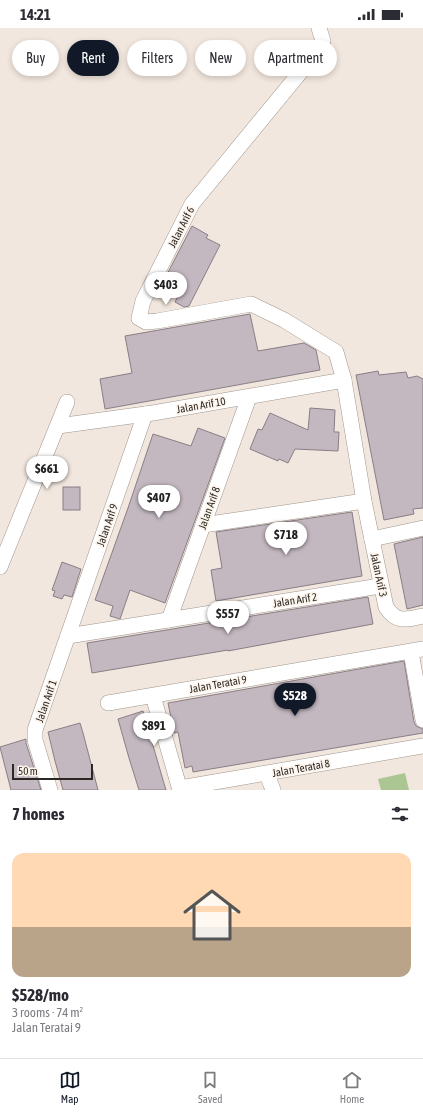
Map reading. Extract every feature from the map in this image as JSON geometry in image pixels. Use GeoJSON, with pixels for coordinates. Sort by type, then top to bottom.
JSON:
{"type":"FeatureCollection","features":[{"type":"Feature","properties":{"kind":"street","name":"Jalan Arif 6"},"geometry":{"type":"LineString","coordinates":[[319,28],[323,41],[303,69],[192,204],[143,301],[139,318],[146,322],[157,321],[251,304],[284,320],[336,352],[344,380],[364,501]]}},
{"type":"Feature","properties":{"kind":"street","name":"Jalan Arif 10"},"geometry":{"type":"LineString","coordinates":[[58,426],[145,414],[344,380]]}},
{"type":"Feature","properties":{"kind":"street","name":"Jalan Arif 8"},"geometry":{"type":"LineString","coordinates":[[169,620],[250,397]]}},
{"type":"Feature","properties":{"kind":"street"},"geometry":{"type":"LineString","coordinates":[[0,567],[67,402]]}},
{"type":"Feature","properties":{"kind":"street","name":"Jalan Arif 9"},"geometry":{"type":"LineString","coordinates":[[68,636],[145,414]]}},
{"type":"Feature","properties":{"kind":"street"},"geometry":{"type":"LineString","coordinates":[[203,525],[364,501]]}},
{"type":"Feature","properties":{"kind":"street","name":"Jalan Arif 3"},"geometry":{"type":"LineString","coordinates":[[364,501],[380,586],[386,607],[391,615],[397,619],[423,616]]}},
{"type":"Feature","properties":{"kind":"street"},"geometry":{"type":"LineString","coordinates":[[372,539],[423,528]]}},
{"type":"Feature","properties":{"kind":"street","name":"Jalan Arif 2"},"geometry":{"type":"LineString","coordinates":[[68,636],[380,586]]}},
{"type":"Feature","properties":{"kind":"street","name":"Jalan Arif 1"},"geometry":{"type":"LineString","coordinates":[[50,790],[35,740],[35,730],[68,636]]}},
{"type":"Feature","properties":{"kind":"street"},"geometry":{"type":"LineString","coordinates":[[417,650],[423,720]]}},
{"type":"Feature","properties":{"kind":"street","name":"Jalan Teratai 9"},"geometry":{"type":"LineString","coordinates":[[108,704],[417,650]]}},
{"type":"Feature","properties":{"kind":"street"},"geometry":{"type":"LineString","coordinates":[[153,696],[180,789]]}},
{"type":"Feature","properties":{"kind":"street","name":"Jalan Teratai 8"},"geometry":{"type":"LineString","coordinates":[[180,789],[423,746]]}},
{"type":"Feature","properties":{"kind":"street"},"geometry":{"type":"LineString","coordinates":[[267,774],[273,790]]}},
{"type":"Feature","properties":{"kind":"green space"},"geometry":{"type":"Polygon","coordinates":[[[405,773],[409,790],[381,790],[378,779],[405,773]]]}},
{"type":"Feature","properties":{"kind":"building"},"geometry":{"type":"Polygon","coordinates":[[[192,226],[208,235],[206,238],[220,245],[189,306],[184,307],[175,302],[178,296],[160,288],[192,226]]]}},
{"type":"Feature","properties":{"kind":"building"},"geometry":{"type":"Polygon","coordinates":[[[250,314],[258,351],[304,343],[316,350],[320,370],[105,409],[100,379],[132,373],[125,336],[250,314]]]}},
{"type":"Feature","properties":{"kind":"building"},"geometry":{"type":"Polygon","coordinates":[[[378,371],[379,375],[406,372],[408,378],[417,376],[423,379],[423,508],[413,509],[414,514],[384,520],[356,375],[378,371]]]}},
{"type":"Feature","properties":{"kind":"building"},"geometry":{"type":"Polygon","coordinates":[[[310,408],[335,410],[334,432],[339,432],[338,451],[295,449],[288,463],[279,459],[278,461],[250,449],[258,429],[262,430],[270,413],[308,430],[310,408]]]}},
{"type":"Feature","properties":{"kind":"building"},"geometry":{"type":"Polygon","coordinates":[[[198,428],[225,438],[165,603],[130,590],[120,619],[110,616],[113,606],[95,600],[153,434],[191,446],[198,428]]]}},
{"type":"Feature","properties":{"kind":"building"},"geometry":{"type":"Polygon","coordinates":[[[63,487],[80,487],[80,510],[63,510],[63,487]]]}},
{"type":"Feature","properties":{"kind":"building"},"geometry":{"type":"Polygon","coordinates":[[[352,512],[362,576],[216,601],[211,570],[222,568],[216,532],[352,512]]]}},
{"type":"Feature","properties":{"kind":"building"},"geometry":{"type":"Polygon","coordinates":[[[423,537],[423,605],[407,609],[394,544],[423,537]]]}},
{"type":"Feature","properties":{"kind":"building"},"geometry":{"type":"Polygon","coordinates":[[[62,562],[81,569],[72,597],[64,595],[62,599],[53,596],[55,591],[52,590],[62,562]]]}},
{"type":"Feature","properties":{"kind":"building"},"geometry":{"type":"Polygon","coordinates":[[[368,597],[373,624],[228,651],[92,673],[87,643],[368,597]]]}},
{"type":"Feature","properties":{"kind":"building"},"geometry":{"type":"Polygon","coordinates":[[[404,661],[414,722],[416,726],[423,729],[423,733],[193,772],[192,766],[185,768],[178,732],[174,733],[168,703],[404,661]]]}},
{"type":"Feature","properties":{"kind":"building"},"geometry":{"type":"Polygon","coordinates":[[[143,711],[166,790],[139,790],[129,758],[118,719],[143,711]]]}},
{"type":"Feature","properties":{"kind":"building"},"geometry":{"type":"Polygon","coordinates":[[[80,723],[98,790],[63,790],[55,761],[48,732],[80,723]]]}},
{"type":"Feature","properties":{"kind":"building"},"geometry":{"type":"Polygon","coordinates":[[[26,739],[41,790],[11,790],[0,747],[26,739]]]}}]}
